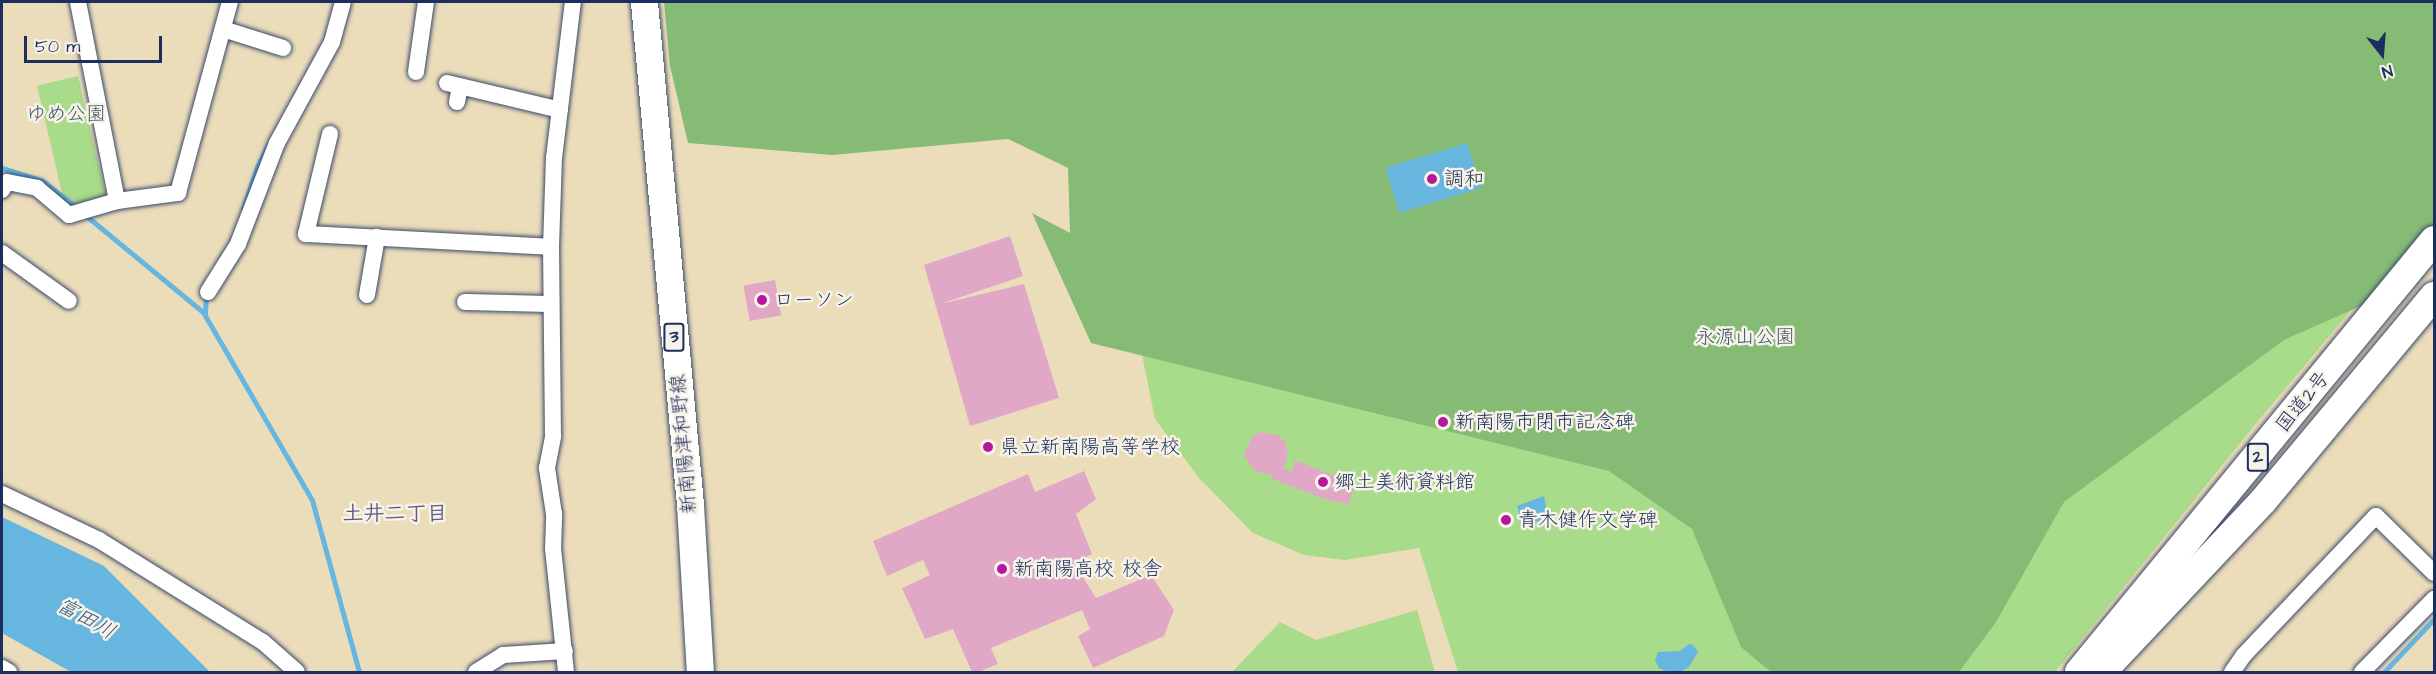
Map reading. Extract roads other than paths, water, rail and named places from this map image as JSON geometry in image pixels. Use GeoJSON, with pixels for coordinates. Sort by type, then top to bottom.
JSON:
{"type":"FeatureCollection","features":[{"type":"Feature","properties":{"kind":"highway","name":"国道2号"},"geometry":{"type":"LineString","coordinates":[[2079,672],[2434,240]]}},
{"type":"Feature","properties":{"kind":"highway","name":"国道2号"},"geometry":{"type":"LineString","coordinates":[[2102,672],[2263,501],[2434,297]]}},
{"type":"Feature","properties":{"kind":"main road","name":"新南陽津和野線"},"geometry":{"type":"LineString","coordinates":[[644,2],[690,505],[700,672]]}},
{"type":"Feature","properties":{"kind":"street"},"geometry":{"type":"LineString","coordinates":[[78,2],[117,201]]}},
{"type":"Feature","properties":{"kind":"street"},"geometry":{"type":"LineString","coordinates":[[2,190],[7,182],[37,188],[69,215],[117,201],[178,193],[230,2]]}},
{"type":"Feature","properties":{"kind":"street"},"geometry":{"type":"LineString","coordinates":[[208,292],[238,244],[278,143],[332,42],[343,2]]}},
{"type":"Feature","properties":{"kind":"street"},"geometry":{"type":"LineString","coordinates":[[416,72],[426,2]]}},
{"type":"Feature","properties":{"kind":"street"},"geometry":{"type":"LineString","coordinates":[[566,672],[548,468],[553,436],[551,247],[554,158],[573,2]]}},
{"type":"Feature","properties":{"kind":"street"},"geometry":{"type":"LineString","coordinates":[[223,29],[283,48]]}},
{"type":"Feature","properties":{"kind":"street"},"geometry":{"type":"LineString","coordinates":[[455,91],[560,110]]}},
{"type":"Feature","properties":{"kind":"street"},"geometry":{"type":"LineString","coordinates":[[330,134],[306,234],[551,247]]}},
{"type":"Feature","properties":{"kind":"street"},"geometry":{"type":"LineString","coordinates":[[367,295],[377,237]]}},
{"type":"Feature","properties":{"kind":"street"},"geometry":{"type":"LineString","coordinates":[[2,253],[69,302]]}},
{"type":"Feature","properties":{"kind":"street"},"geometry":{"type":"LineString","coordinates":[[465,302],[551,304]]}},
{"type":"Feature","properties":{"kind":"street"},"geometry":{"type":"LineString","coordinates":[[2,494],[99,540],[263,642],[297,672]]}},
{"type":"Feature","properties":{"kind":"street"},"geometry":{"type":"LineString","coordinates":[[2232,672],[2242,656],[2376,516],[2434,573]]}},
{"type":"Feature","properties":{"kind":"street"},"geometry":{"type":"LineString","coordinates":[[2362,672],[2434,599]]}},
{"type":"Feature","properties":{"kind":"street"},"geometry":{"type":"LineString","coordinates":[[476,672],[503,656],[565,651]]}},
{"type":"Feature","properties":{"kind":"street"},"geometry":{"type":"LineString","coordinates":[[2,668],[9,672]]}},
{"type":"Feature","properties":{"kind":"water"},"geometry":{"type":"Polygon","coordinates":[[[1467,143],[1481,188],[1399,213],[1386,168],[1467,143]]]}},
{"type":"Feature","properties":{"kind":"water"},"geometry":{"type":"Polygon","coordinates":[[[1544,496],[1548,517],[1526,526],[1522,524],[1517,506],[1544,496]]]}},
{"type":"Feature","properties":{"kind":"water","name":"富田川"},"geometry":{"type":"Polygon","coordinates":[[[2,517],[104,566],[210,672],[71,672],[2,633],[2,517]]]}},
{"type":"Feature","properties":{"kind":"water"},"geometry":{"type":"Polygon","coordinates":[[[1689,644],[1693,645],[1698,652],[1689,667],[1680,672],[1668,672],[1659,668],[1655,660],[1658,652],[1680,651],[1689,644]]]}},
{"type":"Feature","properties":{"kind":"waterway"},"geometry":{"type":"LineString","coordinates":[[243,209],[257,167],[268,145]]}},
{"type":"Feature","properties":{"kind":"waterway"},"geometry":{"type":"LineString","coordinates":[[2,168],[43,181],[77,208]]}},
{"type":"Feature","properties":{"kind":"waterway"},"geometry":{"type":"LineString","coordinates":[[84,214],[203,312],[312,500],[359,672]]}},
{"type":"Feature","properties":{"kind":"waterway"},"geometry":{"type":"LineString","coordinates":[[205,313],[206,293]]}},
{"type":"Feature","properties":{"kind":"waterway"},"geometry":{"type":"LineString","coordinates":[[2384,672],[2434,619]]}},
{"type":"Feature","properties":{"kind":"place","name":"調和"},"geometry":{"type":"Point","coordinates":[1432,179]}},
{"type":"Feature","properties":{"kind":"place","name":"ローソン"},"geometry":{"type":"Point","coordinates":[762,300]}},
{"type":"Feature","properties":{"kind":"place","name":"新南陽市閉市記念碑"},"geometry":{"type":"Point","coordinates":[1443,422]}},
{"type":"Feature","properties":{"kind":"place","name":"県立新南陽高等学校"},"geometry":{"type":"Point","coordinates":[988,447]}},
{"type":"Feature","properties":{"kind":"place","name":"郷土美術資料館"},"geometry":{"type":"Point","coordinates":[1323,482]}},
{"type":"Feature","properties":{"kind":"place","name":"青木健作文学碑"},"geometry":{"type":"Point","coordinates":[1506,520]}},
{"type":"Feature","properties":{"kind":"place","name":"新南陽高校 校舎"},"geometry":{"type":"Point","coordinates":[1002,569]}},
{"type":"Feature","properties":{"kind":"district","name":"土井二丁目"},"geometry":{"type":"Point","coordinates":[395,514]}},
{"type":"Feature","properties":{"kind":"park label","name":"ゆめ公園"},"geometry":{"type":"Point","coordinates":[66,114]}},
{"type":"Feature","properties":{"kind":"park label","name":"永源山公園"},"geometry":{"type":"Point","coordinates":[1745,337]}}]}
